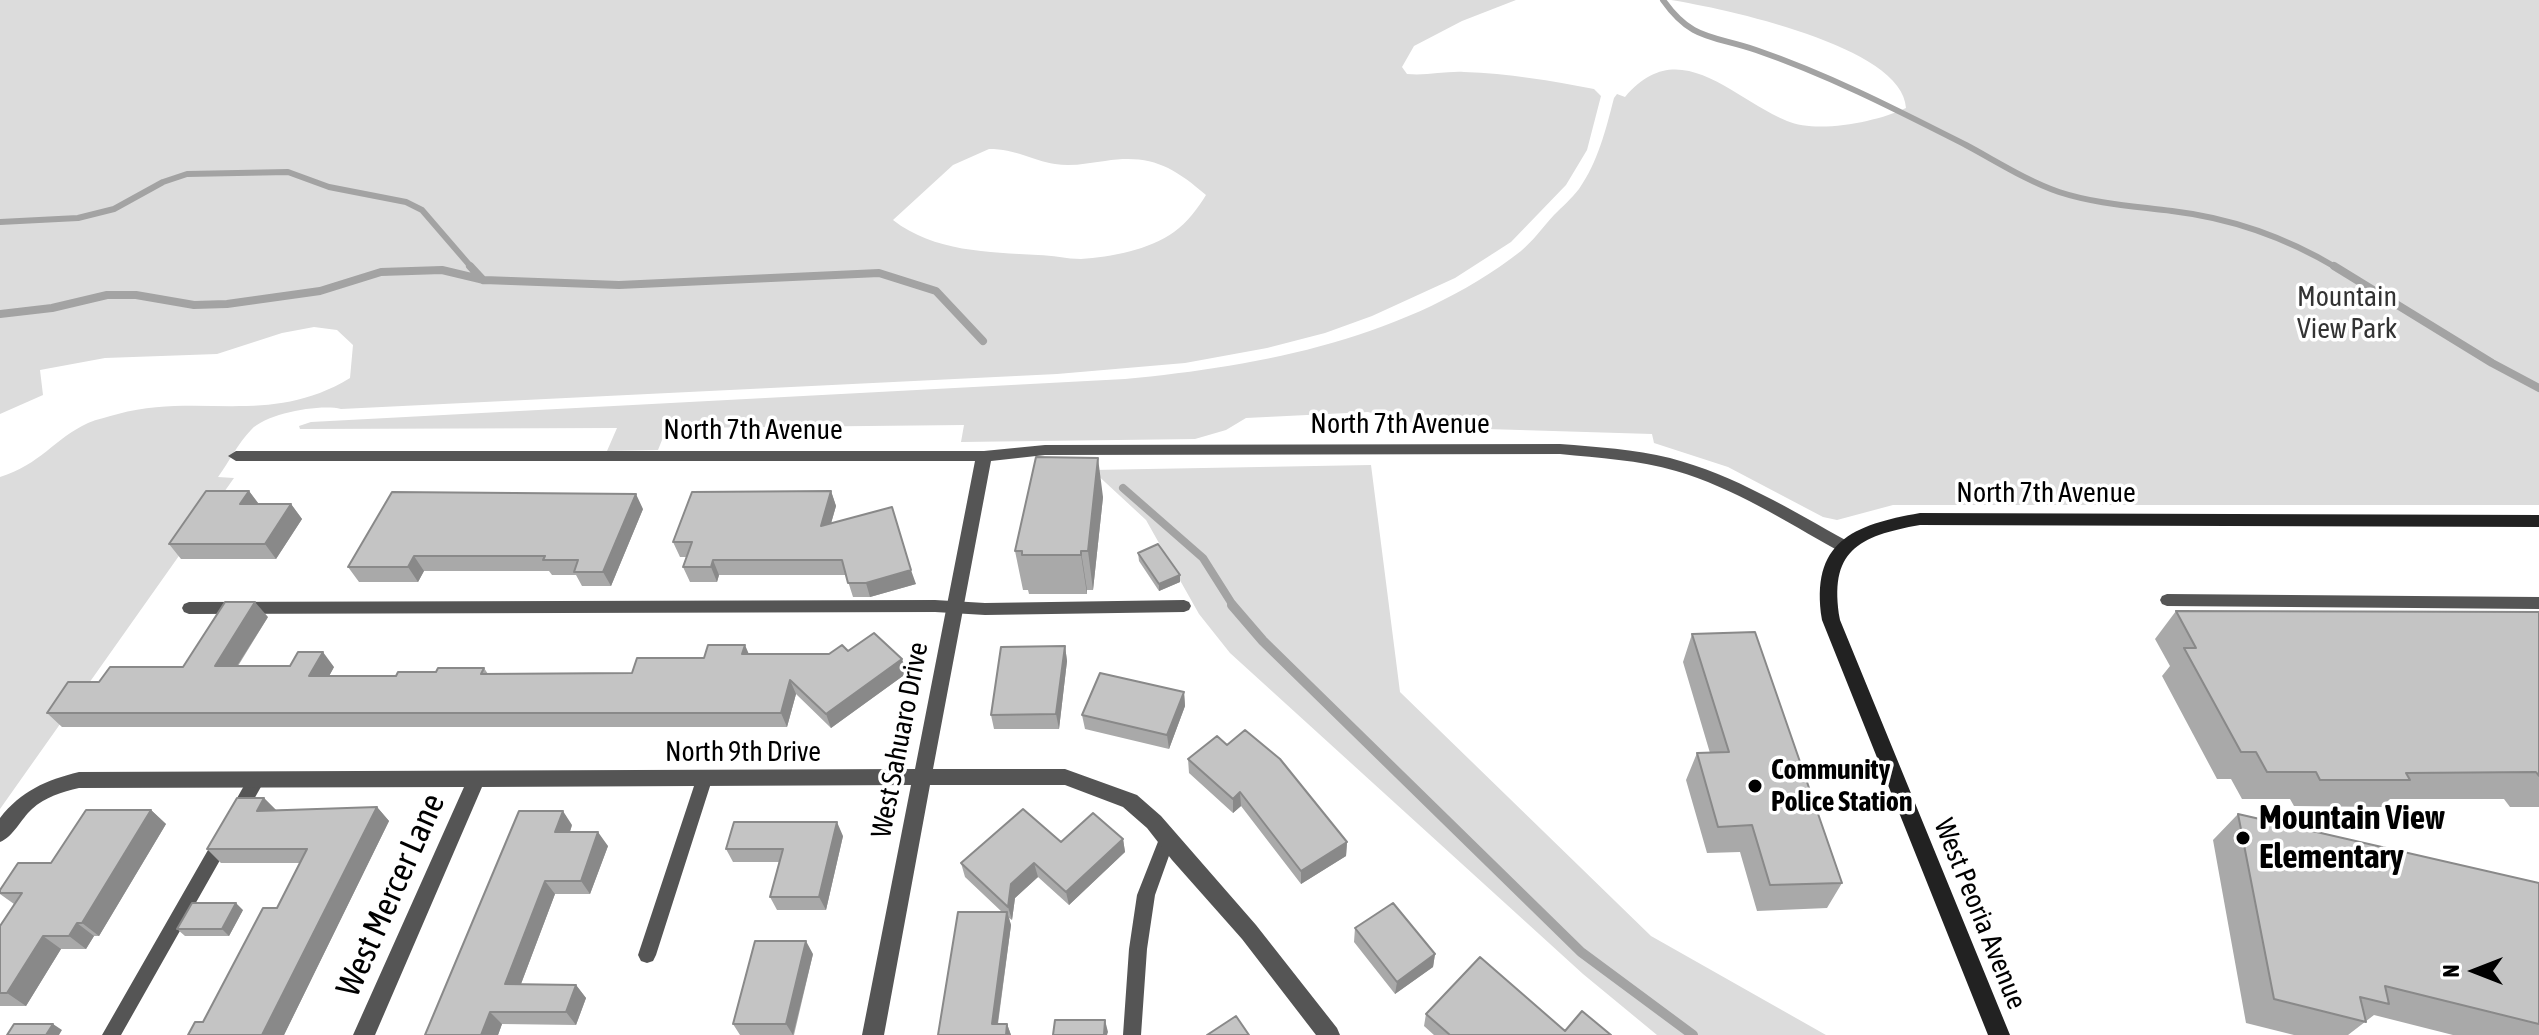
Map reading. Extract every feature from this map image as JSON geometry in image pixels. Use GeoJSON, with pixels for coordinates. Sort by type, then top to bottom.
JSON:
{"type":"FeatureCollection","features":[{"type":"Feature","properties":{"kind":"street","name":"North 7th Avenue"},"geometry":{"type":"LineString","coordinates":[[236,456],[984,456],[1045,450],[1560,449],[1626,455],[1681,466],[1722,481],[1843,546],[1889,524],[1920,519],[2539,521]]}},
{"type":"Feature","properties":{"kind":"street","name":"West Sahuaro Drive"},"geometry":{"type":"LineString","coordinates":[[873,1035],[984,456]]}},
{"type":"Feature","properties":{"kind":"street","name":"West Peoria Avenue"},"geometry":{"type":"LineString","coordinates":[[1843,546],[1830,570],[1825,597],[1831,620],[1999,1035]]}},
{"type":"Feature","properties":{"kind":"street","name":"North 9th Drive"},"geometry":{"type":"LineString","coordinates":[[0,833],[12,816],[44,788],[79,780],[921,780],[1065,777],[1130,801],[1154,822],[1249,932],[1329,1035]]}},
{"type":"Feature","properties":{"kind":"street","name":"West Mercer Lane"},"geometry":{"type":"LineString","coordinates":[[364,1035],[476,780]]}},
{"type":"Feature","properties":{"kind":"lane"},"geometry":{"type":"LineString","coordinates":[[2167,600],[2539,603]]}},
{"type":"Feature","properties":{"kind":"lane"},"geometry":{"type":"LineString","coordinates":[[189,608],[1184,606]]}},
{"type":"Feature","properties":{"kind":"lane"},"geometry":{"type":"LineString","coordinates":[[111,1035],[256,780]]}},
{"type":"Feature","properties":{"kind":"lane"},"geometry":{"type":"LineString","coordinates":[[647,955],[704,780]]}},
{"type":"Feature","properties":{"kind":"lane"},"geometry":{"type":"LineString","coordinates":[[1132,1035],[1138,949],[1146,895],[1167,839]]}},
{"type":"Feature","properties":{"kind":"green space"},"geometry":{"type":"Polygon","coordinates":[[[0,0],[1516,0],[1462,21],[1414,46],[1402,67],[1407,74],[1464,72],[1529,78],[1594,89],[1601,96],[1587,150],[1566,185],[1511,242],[1455,278],[1372,316],[1325,333],[1267,348],[1185,363],[1057,374],[320,408],[294,411],[269,419],[251,430],[238,447],[218,477],[234,478],[0,809],[0,477],[26,466],[76,429],[118,414],[177,406],[263,405],[320,393],[350,378],[353,345],[337,330],[314,327],[282,333],[217,354],[105,358],[40,370],[43,395],[0,414],[0,0]],[[989,149],[953,165],[893,220],[926,239],[962,248],[1081,259],[1129,252],[1153,244],[1188,220],[1206,195],[1182,176],[1148,161],[1121,159],[1061,165],[989,149]]]}},
{"type":"Feature","properties":{"kind":"green space","name":"Mountain View Park"},"geometry":{"type":"Polygon","coordinates":[[[1671,0],[2539,0],[2539,505],[1893,505],[1837,520],[1823,517],[1728,467],[1654,443],[1652,434],[1454,428],[1399,421],[1368,412],[1246,418],[1226,430],[1195,439],[961,442],[964,425],[674,428],[662,440],[658,450],[607,451],[617,428],[300,429],[299,426],[311,422],[1125,379],[1281,356],[1333,343],[1431,306],[1477,281],[1521,251],[1586,179],[1601,145],[1617,94],[1625,97],[1645,79],[1665,71],[1685,70],[1705,76],[1766,111],[1800,125],[1847,125],[1906,108],[1897,86],[1875,66],[1844,49],[1767,21],[1671,0]]]}},
{"type":"Feature","properties":{"kind":"green space"},"geometry":{"type":"Polygon","coordinates":[[[1371,465],[1400,692],[1651,936],[1826,1035],[1657,1035],[1583,974],[1230,653],[1199,614],[1146,520],[1092,470],[1371,465]]]}},
{"type":"Feature","properties":{"kind":"building"},"geometry":{"type":"Polygon","coordinates":[[[1036,457],[1098,458],[1088,551],[1081,551],[1081,555],[1022,555],[1022,551],[1015,551],[1036,457]]]}},
{"type":"Feature","properties":{"kind":"building"},"geometry":{"type":"Polygon","coordinates":[[[206,491],[249,491],[240,504],[291,504],[265,544],[169,544],[206,491]]]}},
{"type":"Feature","properties":{"kind":"building"},"geometry":{"type":"Polygon","coordinates":[[[831,491],[821,526],[892,507],[911,570],[866,583],[848,583],[842,560],[713,560],[711,567],[683,567],[692,542],[673,542],[692,492],[831,491]]]}},
{"type":"Feature","properties":{"kind":"building"},"geometry":{"type":"Polygon","coordinates":[[[392,492],[636,494],[603,572],[574,572],[578,560],[543,560],[545,556],[414,556],[408,567],[348,567],[392,492]]]}},
{"type":"Feature","properties":{"kind":"building"},"geometry":{"type":"Polygon","coordinates":[[[1158,544],[1180,575],[1159,584],[1138,553],[1158,544]]]}},
{"type":"Feature","properties":{"kind":"building"},"geometry":{"type":"Polygon","coordinates":[[[225,602],[255,602],[215,666],[290,666],[298,652],[323,652],[309,676],[396,676],[398,672],[436,672],[438,668],[484,668],[481,674],[632,673],[637,658],[704,658],[708,645],[745,645],[742,654],[829,654],[842,645],[848,651],[874,633],[902,659],[826,714],[790,680],[781,713],[47,713],[68,682],[99,682],[110,667],[183,667],[225,602]]]}},
{"type":"Feature","properties":{"kind":"building"},"geometry":{"type":"Polygon","coordinates":[[[2176,611],[2539,612],[2539,776],[2536,772],[2406,773],[2410,780],[2320,780],[2316,772],[2267,772],[2256,752],[2241,752],[2184,648],[2196,648],[2176,611]]]}},
{"type":"Feature","properties":{"kind":"building"},"geometry":{"type":"Polygon","coordinates":[[[1755,632],[1842,883],[1770,885],[1752,825],[1718,827],[1697,753],[1729,752],[1692,634],[1755,632]]]}},
{"type":"Feature","properties":{"kind":"building"},"geometry":{"type":"Polygon","coordinates":[[[1065,646],[1056,714],[991,715],[1001,647],[1065,646]]]}},
{"type":"Feature","properties":{"kind":"building"},"geometry":{"type":"Polygon","coordinates":[[[1100,673],[1184,692],[1167,735],[1082,715],[1100,673]]]}},
{"type":"Feature","properties":{"kind":"building"},"geometry":{"type":"Polygon","coordinates":[[[1245,730],[1280,759],[1347,842],[1301,871],[1240,792],[1233,799],[1188,759],[1217,736],[1227,745],[1245,730]]]}},
{"type":"Feature","properties":{"kind":"building"},"geometry":{"type":"Polygon","coordinates":[[[237,798],[264,798],[257,811],[377,807],[262,1035],[188,1035],[195,1022],[203,1022],[263,908],[277,908],[307,849],[207,849],[237,798]]]}},
{"type":"Feature","properties":{"kind":"building"},"geometry":{"type":"Polygon","coordinates":[[[1023,809],[1061,842],[1093,813],[1123,839],[1066,892],[1034,863],[1011,884],[1008,907],[961,863],[1023,809]]]}},
{"type":"Feature","properties":{"kind":"building"},"geometry":{"type":"Polygon","coordinates":[[[86,810],[151,810],[82,923],[77,923],[69,936],[43,936],[7,993],[0,993],[0,926],[22,893],[0,893],[0,890],[18,863],[51,863],[86,810]]]}},
{"type":"Feature","properties":{"kind":"building"},"geometry":{"type":"Polygon","coordinates":[[[519,811],[563,811],[555,832],[598,832],[581,881],[545,881],[505,984],[576,985],[566,1012],[490,1012],[481,1035],[425,1035],[519,811]]]}},
{"type":"Feature","properties":{"kind":"building"},"geometry":{"type":"Polygon","coordinates":[[[2238,814],[2539,883],[2539,1024],[2385,986],[2389,1004],[2360,997],[2366,1022],[2274,999],[2238,814]]]}},
{"type":"Feature","properties":{"kind":"building"},"geometry":{"type":"Polygon","coordinates":[[[734,822],[837,822],[819,897],[770,897],[783,849],[726,849],[734,822]]]}},
{"type":"Feature","properties":{"kind":"building"},"geometry":{"type":"Polygon","coordinates":[[[192,903],[236,903],[222,929],[177,929],[192,903]]]}},
{"type":"Feature","properties":{"kind":"building"},"geometry":{"type":"Polygon","coordinates":[[[1393,903],[1435,954],[1397,982],[1355,928],[1393,903]]]}},
{"type":"Feature","properties":{"kind":"building"},"geometry":{"type":"Polygon","coordinates":[[[958,912],[1007,912],[992,1024],[1007,1024],[1006,1035],[938,1035],[958,912]]]}},
{"type":"Feature","properties":{"kind":"building"},"geometry":{"type":"Polygon","coordinates":[[[755,941],[806,941],[786,1024],[733,1024],[755,941]]]}},
{"type":"Feature","properties":{"kind":"building"},"geometry":{"type":"Polygon","coordinates":[[[1480,957],[1565,1031],[1582,1011],[1611,1035],[1450,1035],[1426,1014],[1480,957]]]}},
{"type":"Feature","properties":{"kind":"building"},"geometry":{"type":"Polygon","coordinates":[[[1236,1016],[1249,1035],[1207,1035],[1236,1016]]]}},
{"type":"Feature","properties":{"kind":"building"},"geometry":{"type":"Polygon","coordinates":[[[1055,1020],[1105,1020],[1104,1035],[1053,1035],[1055,1020]]]}},
{"type":"Feature","properties":{"kind":"building"},"geometry":{"type":"Polygon","coordinates":[[[14,1024],[53,1024],[46,1035],[7,1035],[14,1024]]]}},
{"type":"Feature","properties":{"kind":"waterway"},"geometry":{"type":"LineString","coordinates":[[1663,0],[1684,23],[1704,35],[1756,50],[1836,82],[1966,145],[2023,177],[2059,192],[2237,224],[2298,247],[2337,268]]}},
{"type":"Feature","properties":{"kind":"waterway"},"geometry":{"type":"LineString","coordinates":[[0,222],[78,218],[114,209],[163,182],[187,174],[288,172],[329,187],[406,202],[422,210],[472,268]]}},
{"type":"Feature","properties":{"kind":"waterway"},"geometry":{"type":"LineString","coordinates":[[470,266],[483,280]]}},
{"type":"Feature","properties":{"kind":"waterway"},"geometry":{"type":"LineString","coordinates":[[2334,266],[2492,363],[2539,388]]}},
{"type":"Feature","properties":{"kind":"waterway"},"geometry":{"type":"LineString","coordinates":[[0,314],[52,308],[107,295],[136,295],[194,305],[227,304],[320,291],[381,272],[442,270],[483,280]]}},
{"type":"Feature","properties":{"kind":"waterway"},"geometry":{"type":"LineString","coordinates":[[483,280],[619,285],[879,273],[936,291],[983,341]]}},
{"type":"Feature","properties":{"kind":"waterway"},"geometry":{"type":"LineString","coordinates":[[1123,488],[1203,558],[1234,607]]}},
{"type":"Feature","properties":{"kind":"waterway"},"geometry":{"type":"LineString","coordinates":[[1232,605],[1263,641],[1581,952],[1693,1035]]}},
{"type":"Feature","properties":{"kind":"place","name":"Community Police Station"},"geometry":{"type":"Point","coordinates":[1755,786]}},
{"type":"Feature","properties":{"kind":"place","name":"Mountain View Elementary"},"geometry":{"type":"Point","coordinates":[2243,838]}}]}
